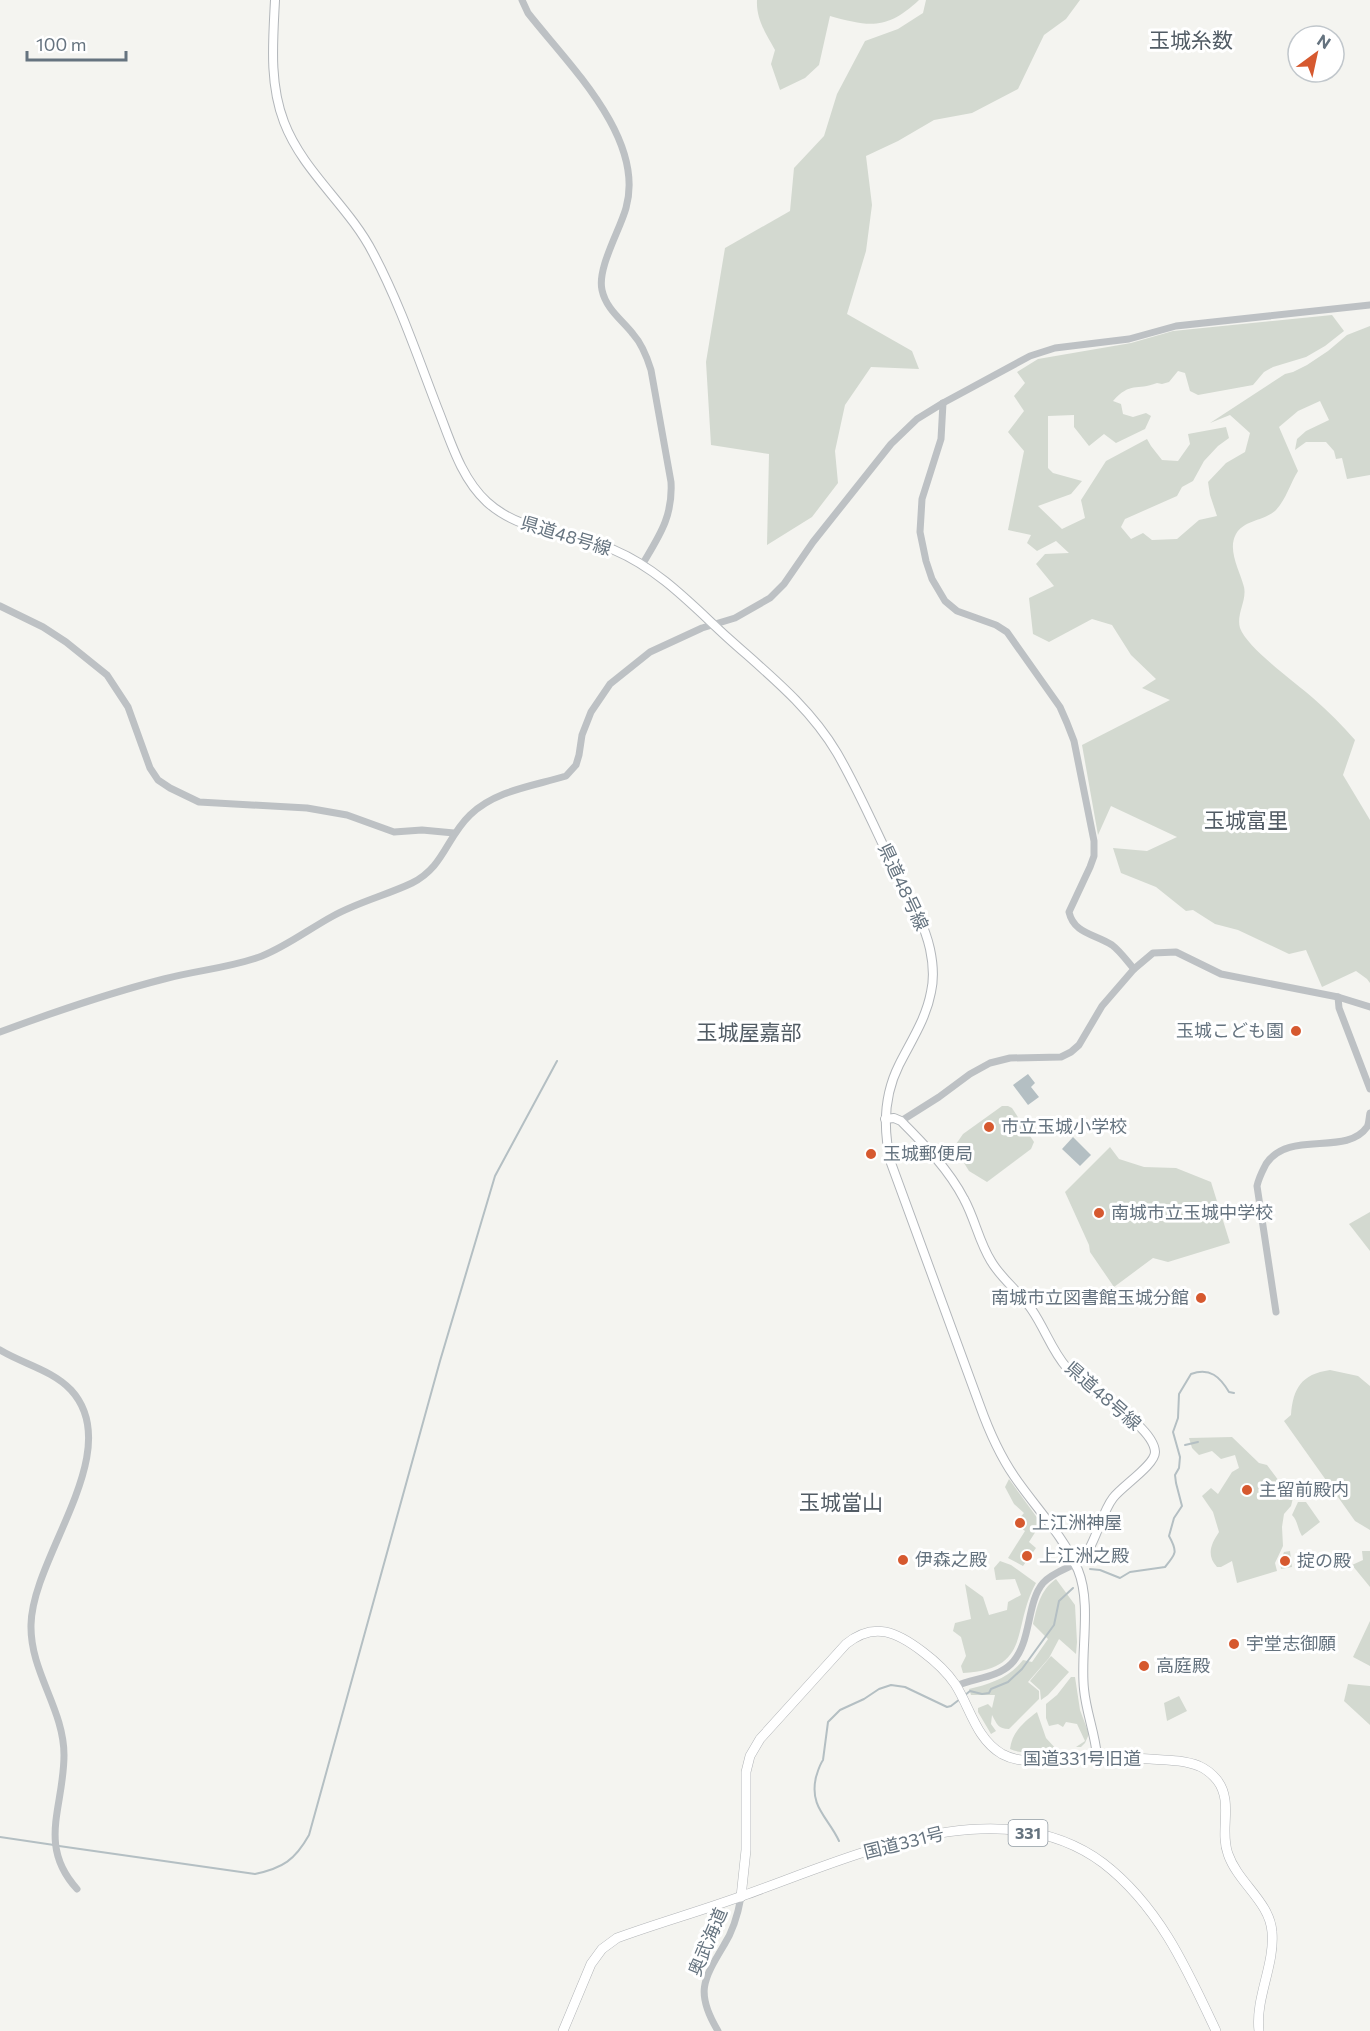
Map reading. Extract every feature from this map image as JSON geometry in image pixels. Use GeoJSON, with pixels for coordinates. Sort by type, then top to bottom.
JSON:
{"type":"FeatureCollection","features":[{"type":"Feature","properties":{"kind":"highway","name":"国道331号旧道"},"geometry":{"type":"LineString","coordinates":[[741,1897],[746,1850],[746,1772],[750,1756],[760,1739],[846,1644],[858,1635],[872,1631],[892,1633],[906,1640],[943,1669],[960,1693],[984,1739],[992,1747],[1009,1757],[1030,1761],[1097,1756],[1190,1763],[1211,1773],[1223,1790],[1227,1810],[1225,1828],[1228,1854],[1242,1880],[1267,1914],[1272,1931],[1271,1951],[1259,2015],[1259,2031]]}},
{"type":"Feature","properties":{"kind":"highway","name":"国道331号"},"geometry":{"type":"LineString","coordinates":[[563,2031],[591,1964],[608,1944],[617,1938],[741,1897],[870,1850],[925,1835],[993,1829],[1037,1835],[1066,1844],[1094,1857],[1133,1890],[1168,1935],[1216,2031]]}},
{"type":"Feature","properties":{"kind":"main road","name":"県道48号線"},"geometry":{"type":"LineString","coordinates":[[275,0],[274,82],[284,124],[296,147],[357,227],[372,251],[393,295],[454,451],[471,483],[488,503],[509,518],[536,528],[606,547],[642,565],[664,580],[800,703],[823,730],[846,770],[927,937],[933,969],[930,997],[918,1030],[893,1080],[885,1119],[886,1140],[891,1163],[988,1427],[1005,1462],[1058,1534],[1075,1564],[1081,1584],[1084,1610],[1084,1691],[1095,1736],[1097,1756]]}},
{"type":"Feature","properties":{"kind":"main road"},"geometry":{"type":"LineString","coordinates":[[885,1119],[894,1118],[901,1121]]}},
{"type":"Feature","properties":{"kind":"main road","name":"県道48号線"},"geometry":{"type":"LineString","coordinates":[[901,1121],[957,1187],[991,1262],[1026,1301],[1065,1366],[1083,1383],[1140,1425],[1153,1446],[1153,1458],[1111,1500],[1087,1554],[1075,1564]]}},
{"type":"Feature","properties":{"kind":"street"},"geometry":{"type":"LineString","coordinates":[[522,0],[528,13],[584,80],[599,102],[619,142],[629,170],[627,204],[605,262],[601,287],[610,309],[634,334],[649,363],[672,498],[668,518],[642,565]]}},
{"type":"Feature","properties":{"kind":"street"},"geometry":{"type":"LineString","coordinates":[[0,1032],[149,983],[190,972],[230,967],[263,956],[334,915],[426,875],[437,865],[454,833],[472,813],[512,790],[566,776],[576,765],[582,735],[591,712],[610,684],[650,652],[713,624],[747,612],[770,598],[784,584],[818,536],[891,444],[917,419],[1030,356],[1055,348],[1129,339],[1176,326],[1370,305]]}},
{"type":"Feature","properties":{"kind":"street"},"geometry":{"type":"LineString","coordinates":[[943,403],[940,439],[922,499],[920,532],[932,579],[945,601],[957,611],[996,625],[1007,632],[1060,707],[1074,741],[1094,841],[1094,856],[1069,912],[1070,918],[1078,929],[1113,945],[1134,969]]}},
{"type":"Feature","properties":{"kind":"street"},"geometry":{"type":"LineString","coordinates":[[0,606],[43,627],[107,675],[128,707],[150,768],[158,780],[170,788],[199,802],[307,808],[347,815],[394,832],[422,830],[454,833]]}},
{"type":"Feature","properties":{"kind":"street"},"geometry":{"type":"LineString","coordinates":[[901,1121],[990,1063],[1011,1058],[1061,1057],[1071,1052],[1079,1045],[1102,1006],[1134,969],[1153,953],[1176,952],[1221,974],[1338,997],[1370,1007]]}},
{"type":"Feature","properties":{"kind":"street"},"geometry":{"type":"LineString","coordinates":[[1338,997],[1343,1018],[1370,1089]]}},
{"type":"Feature","properties":{"kind":"street"},"geometry":{"type":"LineString","coordinates":[[1276,1312],[1257,1186],[1258,1177],[1272,1156],[1287,1147],[1337,1142],[1356,1136],[1368,1126],[1370,1113]]}},
{"type":"Feature","properties":{"kind":"street"},"geometry":{"type":"LineString","coordinates":[[0,1350],[47,1373],[70,1390],[84,1411],[89,1431],[89,1446],[84,1470],[38,1590],[31,1618],[34,1657],[64,1740],[63,1774],[55,1841],[57,1855],[66,1876],[77,1889]]}},
{"type":"Feature","properties":{"kind":"street"},"geometry":{"type":"LineString","coordinates":[[960,1693],[1012,1664],[1024,1642],[1036,1597],[1043,1584],[1052,1576],[1075,1564]]}},
{"type":"Feature","properties":{"kind":"street","name":"奥武海道"},"geometry":{"type":"LineString","coordinates":[[718,2031],[709,2016],[705,2002],[706,1979],[734,1926],[741,1897]]}},
{"type":"Feature","properties":{"kind":"shaded area"},"geometry":{"type":"Polygon","coordinates":[[[757,0],[919,0],[897,17],[877,23],[867,24],[830,16],[819,65],[805,78],[780,90],[771,64],[775,50],[760,20],[757,0]]]}},
{"type":"Feature","properties":{"kind":"shaded area"},"geometry":{"type":"Polygon","coordinates":[[[926,0],[1080,0],[1066,19],[1044,35],[1018,89],[972,113],[934,120],[866,156],[872,205],[866,251],[847,314],[912,351],[919,369],[871,367],[845,405],[835,451],[838,483],[812,517],[767,545],[769,454],[711,445],[706,362],[725,248],[790,211],[794,168],[824,136],[837,94],[865,41],[898,29],[923,13],[926,0]]]}},
{"type":"Feature","properties":{"kind":"shaded area"},"geometry":{"type":"Polygon","coordinates":[[[1332,315],[1344,331],[1306,357],[1264,372],[1253,385],[1198,395],[1190,391],[1185,373],[1178,371],[1169,382],[1125,391],[1113,401],[1121,404],[1123,414],[1133,417],[1146,413],[1151,416],[1145,429],[1116,443],[1104,434],[1089,446],[1074,427],[1074,415],[1048,416],[1048,468],[1053,473],[1082,481],[1071,494],[1038,506],[1062,529],[1085,518],[1081,500],[1106,461],[1147,439],[1162,460],[1178,461],[1190,444],[1188,434],[1226,427],[1229,438],[1204,461],[1193,481],[1182,487],[1177,496],[1125,519],[1121,527],[1131,539],[1143,533],[1152,540],[1177,539],[1199,520],[1217,516],[1208,482],[1226,463],[1245,452],[1250,433],[1230,415],[1210,423],[1285,374],[1307,365],[1347,335],[1370,326],[1370,475],[1347,479],[1342,458],[1336,459],[1334,451],[1326,442],[1306,442],[1295,450],[1297,439],[1306,431],[1329,420],[1320,401],[1298,411],[1279,427],[1298,471],[1279,507],[1239,529],[1233,547],[1245,592],[1239,623],[1244,636],[1262,655],[1324,708],[1355,740],[1343,775],[1370,820],[1370,983],[1356,971],[1322,987],[1306,950],[1289,954],[1238,930],[1215,924],[1193,910],[1186,911],[1156,887],[1121,873],[1113,848],[1147,851],[1177,837],[1111,806],[1098,835],[1082,745],[1170,700],[1142,688],[1156,679],[1131,655],[1112,625],[1092,619],[1049,642],[1033,634],[1029,598],[1054,586],[1036,564],[1045,554],[1069,553],[1056,541],[1037,551],[1027,543],[1031,535],[1008,530],[1024,451],[1008,432],[1024,411],[1014,396],[1025,383],[1017,372],[1038,359],[1131,343],[1173,331],[1332,315]]]}},
{"type":"Feature","properties":{"kind":"shaded area"},"geometry":{"type":"Polygon","coordinates":[[[1028,1074],[1035,1083],[1031,1087],[1039,1097],[1028,1105],[1013,1085],[1028,1074]]]}},
{"type":"Feature","properties":{"kind":"shaded area"},"geometry":{"type":"Polygon","coordinates":[[[1002,1106],[1012,1108],[1034,1142],[1031,1149],[987,1182],[969,1171],[954,1147],[963,1134],[1002,1106]]]}},
{"type":"Feature","properties":{"kind":"shaded area"},"geometry":{"type":"Polygon","coordinates":[[[1073,1137],[1091,1155],[1080,1166],[1062,1149],[1073,1137]]]}},
{"type":"Feature","properties":{"kind":"shaded area"},"geometry":{"type":"Polygon","coordinates":[[[1110,1147],[1119,1159],[1144,1167],[1176,1168],[1211,1182],[1230,1243],[1168,1262],[1153,1258],[1114,1287],[1090,1252],[1065,1192],[1110,1147]]]}},
{"type":"Feature","properties":{"kind":"shaded area"},"geometry":{"type":"Polygon","coordinates":[[[1370,1212],[1370,1251],[1349,1224],[1370,1212]]]}},
{"type":"Feature","properties":{"kind":"shaded area"},"geometry":{"type":"Polygon","coordinates":[[[1330,1370],[1358,1376],[1370,1386],[1370,1530],[1355,1521],[1284,1421],[1291,1415],[1294,1398],[1300,1384],[1312,1375],[1330,1370]]]}},
{"type":"Feature","properties":{"kind":"shaded area"},"geometry":{"type":"Polygon","coordinates":[[[1232,1437],[1259,1463],[1267,1465],[1279,1481],[1290,1484],[1293,1490],[1291,1506],[1284,1514],[1283,1546],[1275,1563],[1277,1571],[1237,1583],[1232,1561],[1221,1567],[1217,1567],[1214,1563],[1211,1554],[1212,1545],[1219,1532],[1213,1512],[1202,1496],[1211,1488],[1218,1494],[1232,1472],[1239,1468],[1235,1455],[1221,1459],[1212,1451],[1199,1455],[1192,1448],[1189,1438],[1232,1437]]]}},
{"type":"Feature","properties":{"kind":"shaded area"},"geometry":{"type":"Polygon","coordinates":[[[1009,1479],[1041,1523],[1029,1542],[1036,1548],[1023,1566],[1008,1558],[1025,1531],[1015,1523],[1024,1513],[1014,1504],[1005,1487],[1009,1479]]]}},
{"type":"Feature","properties":{"kind":"shaded area"},"geometry":{"type":"Polygon","coordinates":[[[1298,1502],[1306,1502],[1320,1522],[1302,1536],[1292,1515],[1298,1502]]]}},
{"type":"Feature","properties":{"kind":"shaded area"},"geometry":{"type":"Polygon","coordinates":[[[1290,1551],[1292,1567],[1281,1569],[1280,1563],[1284,1552],[1290,1551]]]}},
{"type":"Feature","properties":{"kind":"shaded area"},"geometry":{"type":"Polygon","coordinates":[[[1362,1551],[1370,1551],[1370,1587],[1352,1565],[1363,1560],[1362,1551]]]}},
{"type":"Feature","properties":{"kind":"shaded area"},"geometry":{"type":"Polygon","coordinates":[[[1000,1561],[1011,1565],[1036,1583],[1010,1655],[1000,1664],[985,1670],[963,1673],[961,1666],[966,1656],[961,1637],[953,1631],[955,1623],[971,1619],[965,1584],[983,1597],[989,1615],[1007,1610],[1008,1602],[1021,1595],[1015,1579],[996,1580],[994,1568],[1000,1561]]]}},
{"type":"Feature","properties":{"kind":"shaded area"},"geometry":{"type":"Polygon","coordinates":[[[1056,1579],[1075,1605],[1076,1654],[1059,1639],[1049,1658],[1028,1682],[1039,1691],[1039,1699],[1009,1729],[1000,1727],[992,1715],[991,1724],[996,1731],[991,1734],[978,1708],[988,1704],[992,1708],[995,1695],[971,1695],[969,1689],[999,1679],[1023,1660],[1032,1662],[1048,1639],[1033,1624],[1036,1611],[1046,1588],[1056,1579]]]}},
{"type":"Feature","properties":{"kind":"shaded area"},"geometry":{"type":"Polygon","coordinates":[[[1370,1621],[1370,1666],[1353,1657],[1370,1621]]]}},
{"type":"Feature","properties":{"kind":"shaded area"},"geometry":{"type":"Polygon","coordinates":[[[1051,1656],[1069,1672],[1041,1700],[1040,1690],[1030,1681],[1051,1656]]]}},
{"type":"Feature","properties":{"kind":"shaded area"},"geometry":{"type":"Polygon","coordinates":[[[1071,1677],[1075,1677],[1080,1710],[1089,1734],[1085,1743],[1081,1747],[1076,1747],[1085,1741],[1077,1724],[1066,1722],[1063,1727],[1058,1724],[1049,1726],[1046,1718],[1046,1704],[1057,1695],[1071,1677]]]}},
{"type":"Feature","properties":{"kind":"shaded area"},"geometry":{"type":"Polygon","coordinates":[[[1348,1684],[1370,1686],[1370,1725],[1344,1701],[1348,1684]]]}},
{"type":"Feature","properties":{"kind":"shaded area"},"geometry":{"type":"Polygon","coordinates":[[[1179,1696],[1187,1711],[1167,1721],[1164,1703],[1179,1696]]]}},
{"type":"Feature","properties":{"kind":"shaded area"},"geometry":{"type":"Polygon","coordinates":[[[1037,1712],[1046,1738],[1057,1750],[1027,1752],[1010,1749],[1016,1732],[1037,1712]]]}},
{"type":"Feature","properties":{"kind":"waterway"},"geometry":{"type":"LineString","coordinates":[[59,1846],[255,1874],[281,1866],[304,1844],[309,1835],[440,1361],[495,1176],[557,1061]]}},
{"type":"Feature","properties":{"kind":"waterway"},"geometry":{"type":"LineString","coordinates":[[1090,1569],[1100,1570],[1120,1578],[1130,1572],[1165,1567],[1169,1563],[1175,1549],[1169,1536],[1174,1518],[1182,1506],[1175,1475],[1179,1468],[1180,1457],[1173,1432],[1178,1418],[1179,1394],[1191,1374],[1198,1372],[1214,1375],[1229,1392],[1234,1393]]}},
{"type":"Feature","properties":{"kind":"waterway"},"geometry":{"type":"LineString","coordinates":[[1185,1445],[1198,1442]]}},
{"type":"Feature","properties":{"kind":"waterway"},"geometry":{"type":"LineString","coordinates":[[964,1696],[970,1691],[989,1693],[991,1689],[1008,1682],[1022,1669],[1054,1625],[1059,1601],[1073,1588]]}},
{"type":"Feature","properties":{"kind":"waterway"},"geometry":{"type":"LineString","coordinates":[[839,1841],[817,1804],[815,1796],[816,1777],[823,1760],[828,1722],[840,1710],[891,1685],[905,1687],[947,1707],[960,1699]]}},
{"type":"Feature","properties":{"kind":"waterway"},"geometry":{"type":"LineString","coordinates":[[0,1837],[54,1845]]}},
{"type":"Feature","properties":{"kind":"place","name":"玉城こども園"},"geometry":{"type":"Point","coordinates":[1296,1031]}},
{"type":"Feature","properties":{"kind":"place","name":"市立玉城小学校"},"geometry":{"type":"Point","coordinates":[989,1127]}},
{"type":"Feature","properties":{"kind":"place","name":"玉城郵便局"},"geometry":{"type":"Point","coordinates":[871,1154]}},
{"type":"Feature","properties":{"kind":"place","name":"南城市立玉城中学校"},"geometry":{"type":"Point","coordinates":[1099,1213]}},
{"type":"Feature","properties":{"kind":"place","name":"南城市立図書館玉城分館"},"geometry":{"type":"Point","coordinates":[1201,1298]}},
{"type":"Feature","properties":{"kind":"place","name":"主留前殿内"},"geometry":{"type":"Point","coordinates":[1247,1490]}},
{"type":"Feature","properties":{"kind":"place","name":"上江洲神屋"},"geometry":{"type":"Point","coordinates":[1020,1523]}},
{"type":"Feature","properties":{"kind":"place","name":"上江洲之殿"},"geometry":{"type":"Point","coordinates":[1027,1556]}},
{"type":"Feature","properties":{"kind":"place","name":"伊森之殿"},"geometry":{"type":"Point","coordinates":[903,1560]}},
{"type":"Feature","properties":{"kind":"place","name":"掟の殿"},"geometry":{"type":"Point","coordinates":[1285,1561]}},
{"type":"Feature","properties":{"kind":"place","name":"宇堂志御願"},"geometry":{"type":"Point","coordinates":[1234,1644]}},
{"type":"Feature","properties":{"kind":"place","name":"高庭殿"},"geometry":{"type":"Point","coordinates":[1144,1666]}},
{"type":"Feature","properties":{"kind":"district","name":"玉城糸数"},"geometry":{"type":"Point","coordinates":[1191,41]}},
{"type":"Feature","properties":{"kind":"district","name":"玉城富里"},"geometry":{"type":"Point","coordinates":[1246,821]}},
{"type":"Feature","properties":{"kind":"district","name":"玉城屋嘉部"},"geometry":{"type":"Point","coordinates":[749,1033]}},
{"type":"Feature","properties":{"kind":"district","name":"玉城當山"},"geometry":{"type":"Point","coordinates":[841,1503]}}]}
